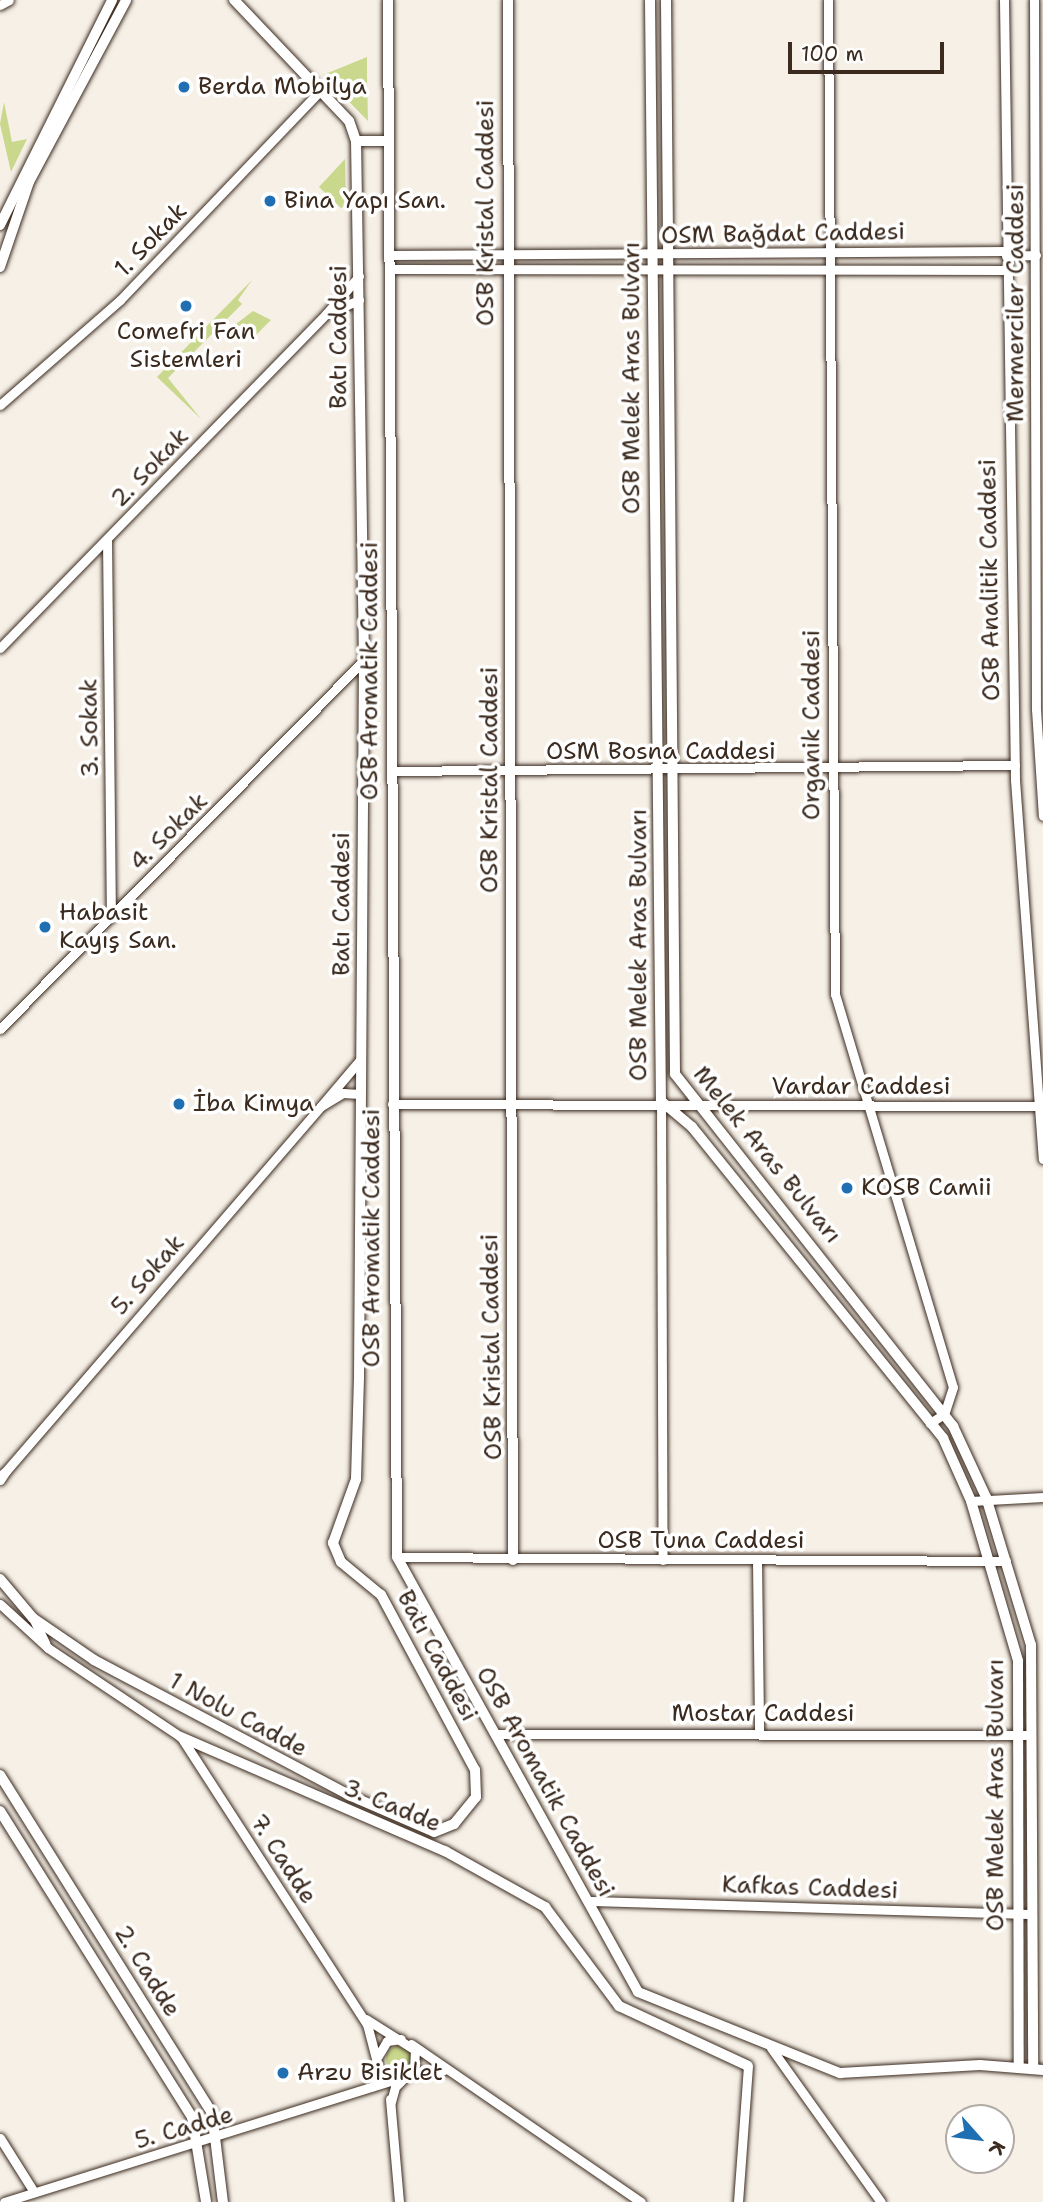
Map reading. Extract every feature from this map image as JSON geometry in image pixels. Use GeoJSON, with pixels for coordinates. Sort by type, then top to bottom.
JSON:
{"type":"FeatureCollection","features":[{"type":"Feature","properties":{"kind":"street"},"geometry":{"type":"LineString","coordinates":[[0,5],[9,0]]}},
{"type":"Feature","properties":{"kind":"street"},"geometry":{"type":"LineString","coordinates":[[0,225],[112,0]]}},
{"type":"Feature","properties":{"kind":"street"},"geometry":{"type":"LineString","coordinates":[[0,267],[29,182],[126,0]]}},
{"type":"Feature","properties":{"kind":"street","name":"Batı Caddesi"},"geometry":{"type":"LineString","coordinates":[[233,0],[349,121],[356,141],[363,660],[356,1479],[336,1522],[334,1548],[341,1562],[381,1595],[475,1770],[479,1785],[472,1803]]}},
{"type":"Feature","properties":{"kind":"street","name":"OSB Aromatik Caddesi"},"geometry":{"type":"LineString","coordinates":[[388,0],[392,255],[392,1104],[397,1557],[638,1992],[771,2048],[859,2075],[980,2065],[1038,2064]]}},
{"type":"Feature","properties":{"kind":"street","name":"OSB Kristal Caddesi"},"geometry":{"type":"LineString","coordinates":[[508,0],[513,1560]]}},
{"type":"Feature","properties":{"kind":"street","name":"OSB Melek Aras Bulvarı"},"geometry":{"type":"LineString","coordinates":[[650,0],[661,1101],[692,1128],[949,1447],[971,1501],[992,1561],[1017,1651],[1019,2064]]}},
{"type":"Feature","properties":{"kind":"street","name":"Melek Aras Bulvarı"},"geometry":{"type":"LineString","coordinates":[[666,0],[672,273],[675,1074],[944,1414],[986,1497],[1031,1645],[1032,1913],[1038,2064]]}},
{"type":"Feature","properties":{"kind":"street","name":"Organik Caddesi"},"geometry":{"type":"LineString","coordinates":[[828,0],[831,770],[835,994],[953,1387],[944,1414]]}},
{"type":"Feature","properties":{"kind":"street","name":"OSB Analitik Caddesi"},"geometry":{"type":"LineString","coordinates":[[1004,0],[1015,765],[1036,1106],[1043,1158]]}},
{"type":"Feature","properties":{"kind":"street","name":"Mermerciler Caddesi"},"geometry":{"type":"LineString","coordinates":[[1034,0],[1039,132],[1036,255],[1039,321],[1043,816]]}},
{"type":"Feature","properties":{"kind":"street","name":"1. Sokak"},"geometry":{"type":"LineString","coordinates":[[0,405],[120,300],[320,91]]}},
{"type":"Feature","properties":{"kind":"street"},"geometry":{"type":"LineString","coordinates":[[356,141],[389,141]]}},
{"type":"Feature","properties":{"kind":"street","name":"OSM Bağdat Caddesi"},"geometry":{"type":"LineString","coordinates":[[392,255],[653,257],[829,251],[1036,255]]}},
{"type":"Feature","properties":{"kind":"street","name":"OSM Bağdat Caddesi"},"geometry":{"type":"LineString","coordinates":[[392,269],[654,273],[1006,270]]}},
{"type":"Feature","properties":{"kind":"street","name":"2. Sokak"},"geometry":{"type":"LineString","coordinates":[[0,648],[326,314],[359,276]]}},
{"type":"Feature","properties":{"kind":"street","name":"2. Sokak"},"geometry":{"type":"LineString","coordinates":[[326,314],[359,300]]}},
{"type":"Feature","properties":{"kind":"street","name":"3. Sokak"},"geometry":{"type":"LineString","coordinates":[[107,539],[111,917]]}},
{"type":"Feature","properties":{"kind":"street","name":"4. Sokak"},"geometry":{"type":"LineString","coordinates":[[0,1029],[363,660]]}},
{"type":"Feature","properties":{"kind":"street","name":"OSM Bosna Caddesi"},"geometry":{"type":"LineString","coordinates":[[391,771],[831,770],[1015,765]]}},
{"type":"Feature","properties":{"kind":"street","name":"5. Sokak"},"geometry":{"type":"LineString","coordinates":[[2,1476],[360,1060]]}},
{"type":"Feature","properties":{"kind":"street","name":"5. Sokak"},"geometry":{"type":"LineString","coordinates":[[321,1106],[343,1093],[360,1094]]}},
{"type":"Feature","properties":{"kind":"street"},"geometry":{"type":"LineString","coordinates":[[661,1101],[663,1560]]}},
{"type":"Feature","properties":{"kind":"street","name":"Vardar Caddesi"},"geometry":{"type":"LineString","coordinates":[[392,1104],[512,1108],[661,1101],[702,1108],[867,1104],[1036,1106]]}},
{"type":"Feature","properties":{"kind":"street"},"geometry":{"type":"LineString","coordinates":[[842,1311],[855,1300]]}},
{"type":"Feature","properties":{"kind":"street"},"geometry":{"type":"LineString","coordinates":[[930,1423],[944,1414]]}},
{"type":"Feature","properties":{"kind":"street"},"geometry":{"type":"LineString","coordinates":[[971,1501],[986,1497],[1043,1497]]}},
{"type":"Feature","properties":{"kind":"street","name":"OSB Tuna Caddesi"},"geometry":{"type":"LineString","coordinates":[[397,1557],[513,1560],[1006,1561]]}},
{"type":"Feature","properties":{"kind":"street"},"geometry":{"type":"LineString","coordinates":[[757,1560],[759,1733]]}},
{"type":"Feature","properties":{"kind":"street","name":"1 Nolu Cadde"},"geometry":{"type":"LineString","coordinates":[[0,1578],[33,1618],[189,1715],[424,1829],[449,1828],[472,1803]]}},
{"type":"Feature","properties":{"kind":"street","name":"3. Cadde"},"geometry":{"type":"LineString","coordinates":[[0,1604],[48,1648],[181,1737],[445,1851],[545,1907],[619,2006],[748,2066]]}},
{"type":"Feature","properties":{"kind":"street"},"geometry":{"type":"LineString","coordinates":[[33,1618],[48,1648]]}},
{"type":"Feature","properties":{"kind":"street","name":"Mostar Caddesi"},"geometry":{"type":"LineString","coordinates":[[495,1734],[1030,1735]]}},
{"type":"Feature","properties":{"kind":"street","name":"7. Cadde"},"geometry":{"type":"LineString","coordinates":[[181,1737],[352,2001]]}},
{"type":"Feature","properties":{"kind":"street","name":"2. Cadde"},"geometry":{"type":"LineString","coordinates":[[0,1775],[212,2113],[218,2139],[223,2202]]}},
{"type":"Feature","properties":{"kind":"street","name":"2. Cadde"},"geometry":{"type":"LineString","coordinates":[[0,1811],[192,2117],[200,2143],[206,2202]]}},
{"type":"Feature","properties":{"kind":"street","name":"Kafkas Caddesi"},"geometry":{"type":"LineString","coordinates":[[588,1901],[1032,1913]]}},
{"type":"Feature","properties":{"kind":"street"},"geometry":{"type":"LineString","coordinates":[[352,2001],[376,2026],[409,2042],[641,2202]]}},
{"type":"Feature","properties":{"kind":"street"},"geometry":{"type":"LineString","coordinates":[[352,2001],[379,2061],[391,2102],[399,2202]]}},
{"type":"Feature","properties":{"kind":"street"},"geometry":{"type":"LineString","coordinates":[[391,2102],[385,2090],[373,2086],[379,2061],[387,2041],[409,2042]]}},
{"type":"Feature","properties":{"kind":"street"},"geometry":{"type":"LineString","coordinates":[[391,2102],[417,2056],[409,2042]]}},
{"type":"Feature","properties":{"kind":"street"},"geometry":{"type":"LineString","coordinates":[[771,2048],[881,2202]]}},
{"type":"Feature","properties":{"kind":"street"},"geometry":{"type":"LineString","coordinates":[[379,2061],[387,2074],[408,2074]]}},
{"type":"Feature","properties":{"kind":"street"},"geometry":{"type":"LineString","coordinates":[[738,2202],[748,2066]]}},
{"type":"Feature","properties":{"kind":"street","name":"5. Cadde"},"geometry":{"type":"LineString","coordinates":[[4,2202],[218,2139],[408,2074],[435,2067],[456,2074]]}},
{"type":"Feature","properties":{"kind":"street"},"geometry":{"type":"LineString","coordinates":[[0,2138],[34,2192]]}},
{"type":"Feature","properties":{"kind":"green space"},"geometry":{"type":"Polygon","coordinates":[[[367,57],[367,76],[368,121],[323,75],[367,57]]]}},
{"type":"Feature","properties":{"kind":"green space"},"geometry":{"type":"Polygon","coordinates":[[[4,102],[12,142],[27,139],[11,172],[0,124],[4,102]]]}},
{"type":"Feature","properties":{"kind":"green space"},"geometry":{"type":"Polygon","coordinates":[[[345,159],[346,205],[341,208],[319,187],[345,159]]]}},
{"type":"Feature","properties":{"kind":"green space"},"geometry":{"type":"Polygon","coordinates":[[[252,280],[238,300],[242,304],[168,378],[201,419],[157,377],[252,280]]]}},
{"type":"Feature","properties":{"kind":"green space"},"geometry":{"type":"Polygon","coordinates":[[[253,311],[271,320],[256,335],[236,324],[253,311]]]}},
{"type":"Feature","properties":{"kind":"green space"},"geometry":{"type":"Polygon","coordinates":[[[399,2046],[408,2050],[412,2059],[408,2068],[399,2072],[390,2068],[386,2059],[390,2050],[399,2046]]]}},
{"type":"Feature","properties":{"kind":"place","name":"Berda Mobilya"},"geometry":{"type":"Point","coordinates":[184,87]}},
{"type":"Feature","properties":{"kind":"place","name":"Bina Yapı San."},"geometry":{"type":"Point","coordinates":[270,201]}},
{"type":"Feature","properties":{"kind":"place","name":"Comefri Fan Sistemleri"},"geometry":{"type":"Point","coordinates":[186,306]}},
{"type":"Feature","properties":{"kind":"place","name":"Habasit Kayış San."},"geometry":{"type":"Point","coordinates":[45,927]}},
{"type":"Feature","properties":{"kind":"place","name":"İba Kimya"},"geometry":{"type":"Point","coordinates":[179,1104]}},
{"type":"Feature","properties":{"kind":"place","name":"KOSB Camii"},"geometry":{"type":"Point","coordinates":[847,1188]}},
{"type":"Feature","properties":{"kind":"place","name":"Arzu Bisiklet"},"geometry":{"type":"Point","coordinates":[283,2073]}}]}
